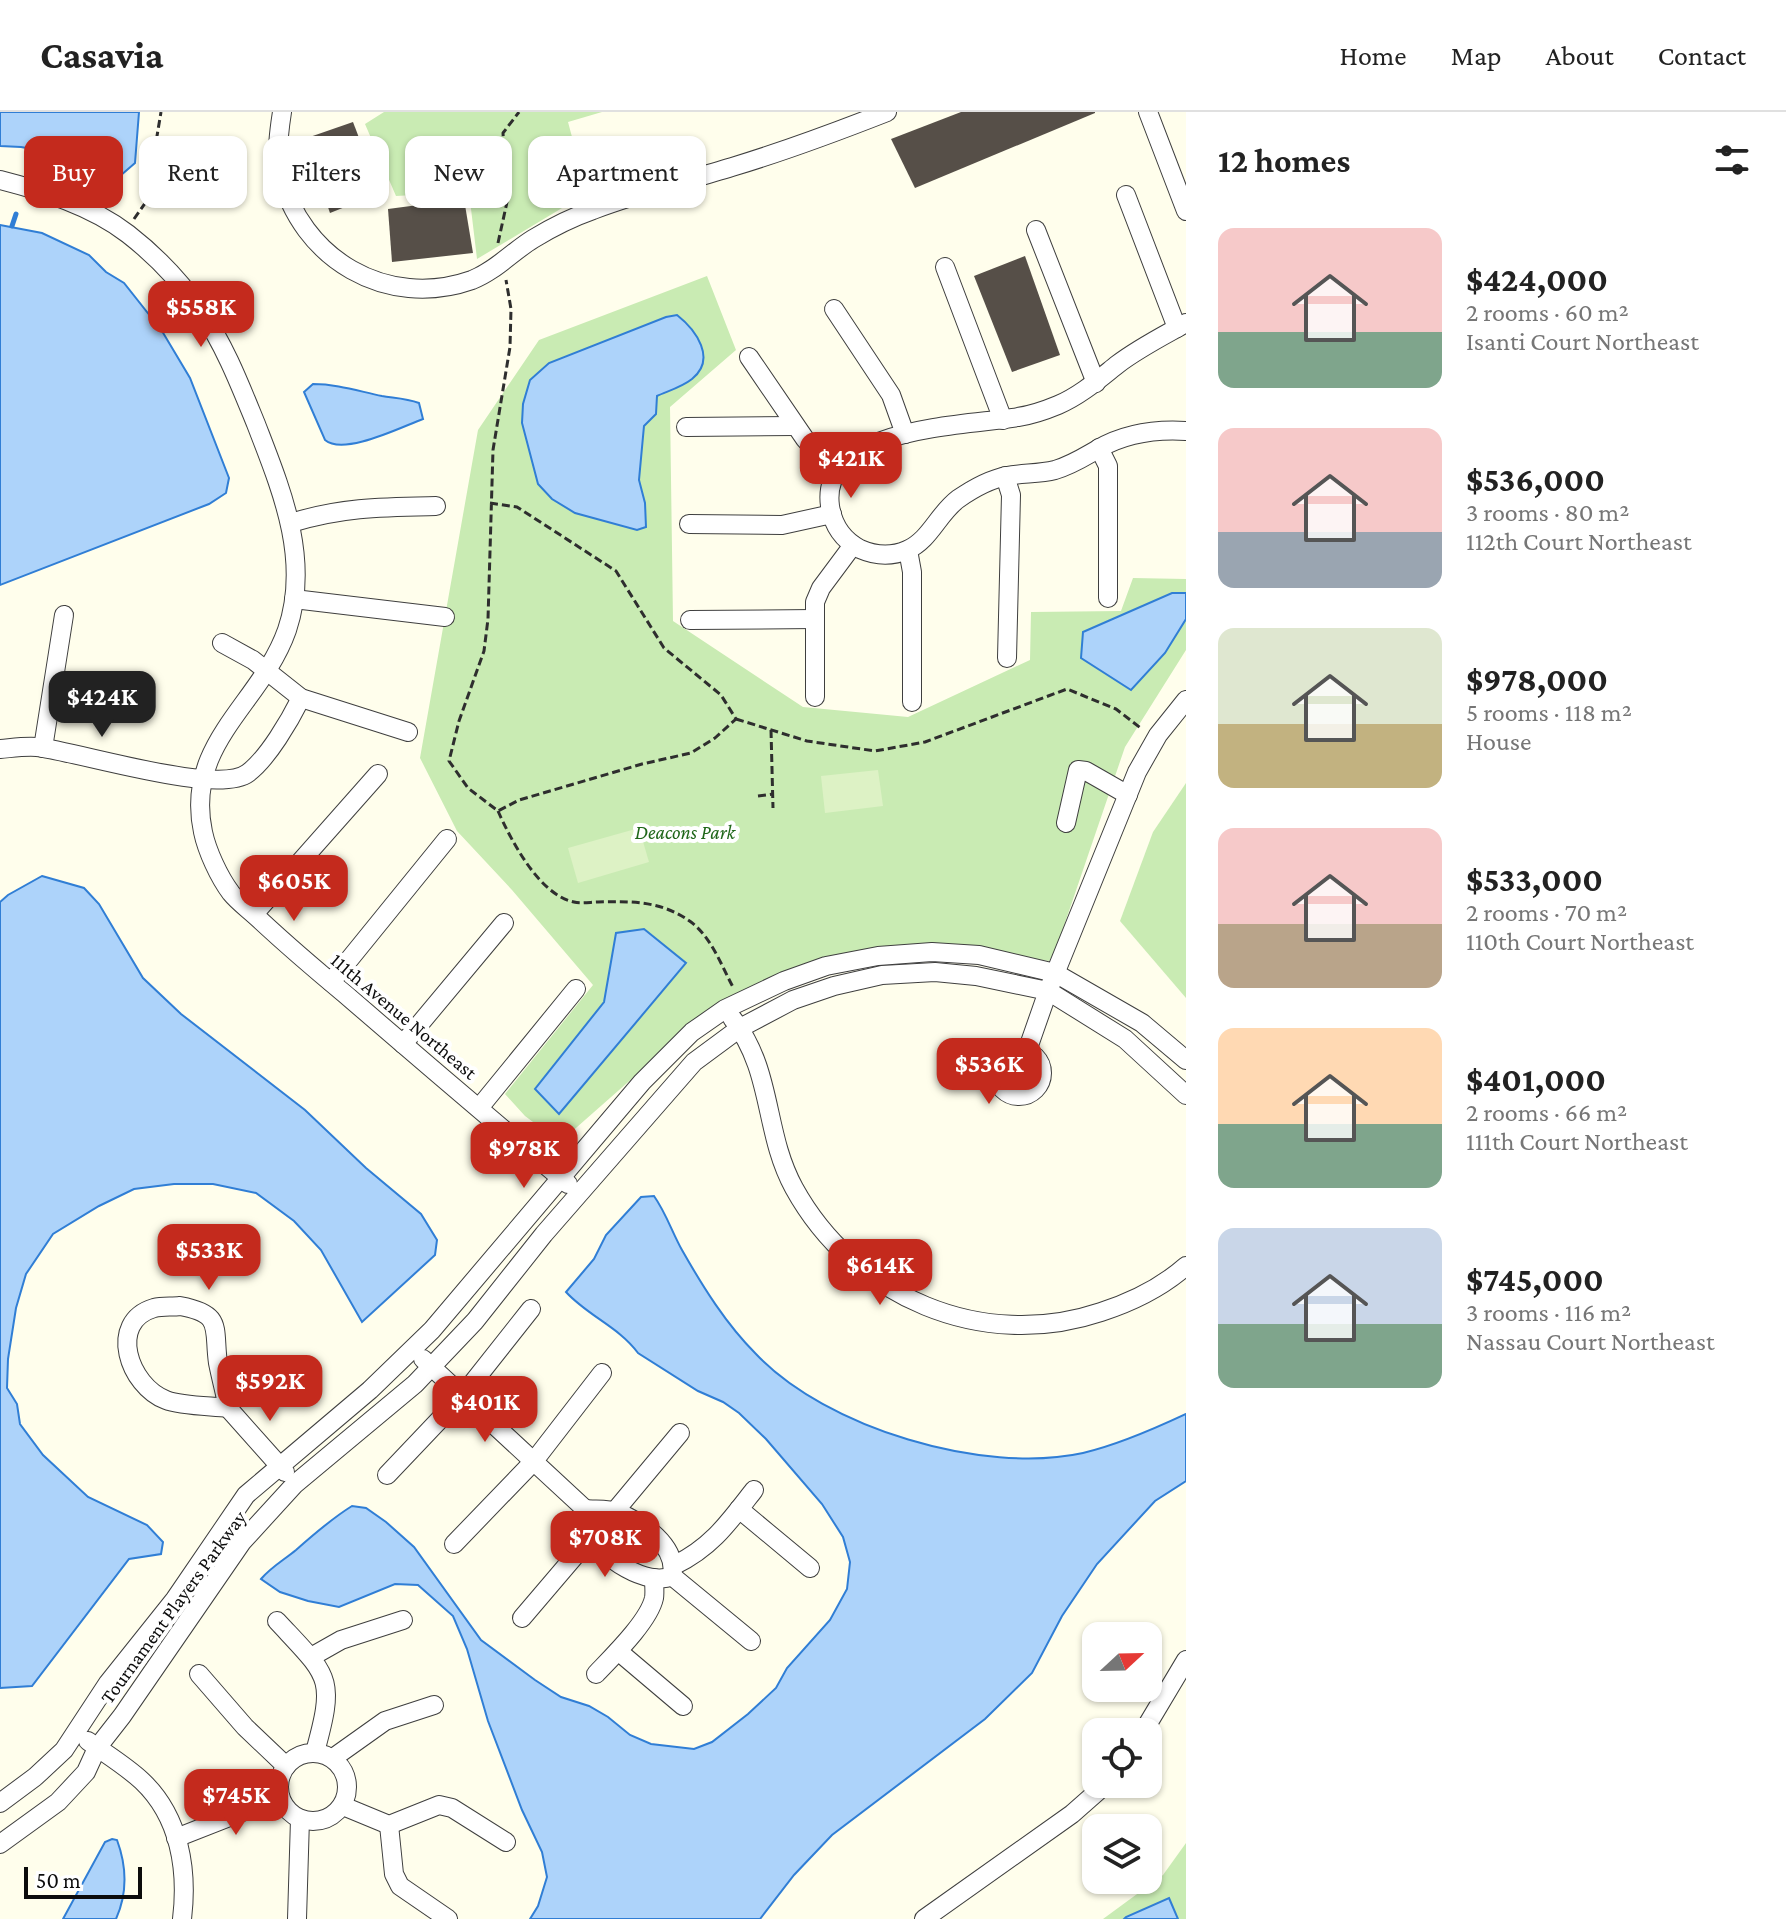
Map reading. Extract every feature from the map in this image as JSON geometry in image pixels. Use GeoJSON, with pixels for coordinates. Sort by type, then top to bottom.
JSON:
{"type":"FeatureCollection","features":[{"type":"Feature","properties":{"kind":"street"},"geometry":{"type":"LineString","coordinates":[[282,112],[278,138],[279,170],[289,200],[306,229],[334,260],[361,276],[389,285],[415,288],[445,287],[474,279],[532,240],[590,210],[792,148],[887,112]]}},
{"type":"Feature","properties":{"kind":"street"},"geometry":{"type":"LineString","coordinates":[[1148,112],[1186,211]]}},
{"type":"Feature","properties":{"kind":"street","name":"111th Avenue Northeast"},"geometry":{"type":"LineString","coordinates":[[0,180],[63,200],[126,232],[180,284],[220,341],[285,498],[295,559],[294,599],[287,629],[267,670],[213,748],[203,778],[203,833],[230,892],[579,1193]]}},
{"type":"Feature","properties":{"kind":"street"},"geometry":{"type":"LineString","coordinates":[[1126,195],[1181,326],[1117,365],[1096,383],[1044,410],[1003,420],[964,422],[905,434],[855,452],[840,466],[832,481],[829,498],[832,514],[842,536],[853,545],[868,552],[890,556],[920,543],[957,500],[1005,476],[1057,470],[1124,436],[1158,430],[1186,431]]}},
{"type":"Feature","properties":{"kind":"street"},"geometry":{"type":"LineString","coordinates":[[1036,230],[1096,383]]}},
{"type":"Feature","properties":{"kind":"street"},"geometry":{"type":"LineString","coordinates":[[945,267],[1003,420]]}},
{"type":"Feature","properties":{"kind":"street"},"geometry":{"type":"LineString","coordinates":[[834,309],[891,395],[905,434]]}},
{"type":"Feature","properties":{"kind":"street"},"geometry":{"type":"LineString","coordinates":[[749,357],[795,426],[815,450],[840,466]]}},
{"type":"Feature","properties":{"kind":"street"},"geometry":{"type":"LineString","coordinates":[[686,427],[795,426]]}},
{"type":"Feature","properties":{"kind":"street"},"geometry":{"type":"LineString","coordinates":[[1099,448],[1108,466],[1108,598]]}},
{"type":"Feature","properties":{"kind":"street"},"geometry":{"type":"LineString","coordinates":[[1005,476],[1011,495],[1007,658]]}},
{"type":"Feature","properties":{"kind":"street"},"geometry":{"type":"LineString","coordinates":[[291,523],[357,507],[436,506]]}},
{"type":"Feature","properties":{"kind":"street"},"geometry":{"type":"LineString","coordinates":[[689,524],[782,525],[832,514]]}},
{"type":"Feature","properties":{"kind":"street"},"geometry":{"type":"LineString","coordinates":[[815,697],[815,602],[821,588],[853,545]]}},
{"type":"Feature","properties":{"kind":"street"},"geometry":{"type":"LineString","coordinates":[[908,550],[912,572],[912,702]]}},
{"type":"Feature","properties":{"kind":"street"},"geometry":{"type":"LineString","coordinates":[[294,599],[445,617]]}},
{"type":"Feature","properties":{"kind":"street"},"geometry":{"type":"LineString","coordinates":[[43,748],[64,615]]}},
{"type":"Feature","properties":{"kind":"street"},"geometry":{"type":"LineString","coordinates":[[690,620],[815,619]]}},
{"type":"Feature","properties":{"kind":"street"},"geometry":{"type":"LineString","coordinates":[[222,643],[267,670],[301,698],[408,732]]}},
{"type":"Feature","properties":{"kind":"street"},"geometry":{"type":"LineString","coordinates":[[0,749],[43,748],[226,780],[248,774],[286,729],[301,698]]}},
{"type":"Feature","properties":{"kind":"street"},"geometry":{"type":"LineString","coordinates":[[1027,1051],[1055,973],[1137,772],[1158,735],[1186,700]]}},
{"type":"Feature","properties":{"kind":"street"},"geometry":{"type":"LineString","coordinates":[[1066,823],[1078,770],[1086,771],[1128,795]]}},
{"type":"Feature","properties":{"kind":"street"},"geometry":{"type":"LineString","coordinates":[[254,914],[378,774]]}},
{"type":"Feature","properties":{"kind":"street"},"geometry":{"type":"LineString","coordinates":[[331,982],[447,839]]}},
{"type":"Feature","properties":{"kind":"street"},"geometry":{"type":"LineString","coordinates":[[403,1044],[504,923]]}},
{"type":"Feature","properties":{"kind":"street","name":"Tournament Players Parkway"},"geometry":{"type":"LineString","coordinates":[[0,1803],[64,1750],[108,1683],[175,1599],[246,1495],[370,1390],[432,1330],[642,1082],[692,1032],[733,1005],[784,981],[826,966],[878,956],[932,952],[979,955],[1055,973],[1142,1023],[1186,1060]]}},
{"type":"Feature","properties":{"kind":"street","name":"Tournament Players Parkway"},"geometry":{"type":"LineString","coordinates":[[0,1844],[58,1802],[86,1772],[97,1748],[242,1542],[295,1484],[361,1431],[431,1367],[475,1321],[579,1193],[694,1062],[740,1028],[793,1000],[834,986],[882,975],[935,972],[962,975],[1048,991],[1125,1039],[1186,1095]]}},
{"type":"Feature","properties":{"kind":"street"},"geometry":{"type":"LineString","coordinates":[[479,1108],[576,989]]}},
{"type":"Feature","properties":{"kind":"street"},"geometry":{"type":"LineString","coordinates":[[733,1005],[740,1028],[758,1064],[775,1142],[793,1187],[837,1248],[886,1287],[966,1320],[1025,1326],[1070,1321],[1118,1306],[1148,1293],[1186,1266]]}},
{"type":"Feature","properties":{"kind":"street"},"geometry":{"type":"LineString","coordinates":[[228,1408],[165,1400],[145,1385],[131,1368],[126,1342],[135,1320],[154,1308],[180,1306],[199,1310],[210,1319],[218,1332],[218,1360],[228,1408],[295,1484]]}},
{"type":"Feature","properties":{"kind":"street"},"geometry":{"type":"LineString","coordinates":[[387,1475],[463,1395],[531,1309]]}},
{"type":"Feature","properties":{"kind":"street"},"geometry":{"type":"LineString","coordinates":[[412,1349],[585,1509],[591,1537],[602,1550],[618,1563],[667,1573],[751,1641]]}},
{"type":"Feature","properties":{"kind":"street"},"geometry":{"type":"LineString","coordinates":[[454,1544],[534,1461],[602,1373]]}},
{"type":"Feature","properties":{"kind":"street"},"geometry":{"type":"LineString","coordinates":[[615,1511],[680,1433]]}},
{"type":"Feature","properties":{"kind":"street"},"geometry":{"type":"LineString","coordinates":[[596,1674],[650,1609],[667,1573],[708,1546],[754,1490]]}},
{"type":"Feature","properties":{"kind":"street"},"geometry":{"type":"LineString","coordinates":[[585,1509],[615,1511],[641,1525],[667,1549],[667,1573]]}},
{"type":"Feature","properties":{"kind":"street"},"geometry":{"type":"LineString","coordinates":[[739,1509],[810,1568]]}},
{"type":"Feature","properties":{"kind":"street"},"geometry":{"type":"LineString","coordinates":[[522,1618],[591,1537]]}},
{"type":"Feature","properties":{"kind":"street"},"geometry":{"type":"LineString","coordinates":[[311,1657],[341,1640],[403,1620]]}},
{"type":"Feature","properties":{"kind":"street"},"geometry":{"type":"LineString","coordinates":[[277,1621],[322,1673],[328,1691],[324,1755]]}},
{"type":"Feature","properties":{"kind":"street"},"geometry":{"type":"LineString","coordinates":[[618,1651],[683,1706]]}},
{"type":"Feature","properties":{"kind":"street"},"geometry":{"type":"LineString","coordinates":[[1151,1718],[1186,1660]]}},
{"type":"Feature","properties":{"kind":"street"},"geometry":{"type":"LineString","coordinates":[[199,1674],[245,1727],[286,1766]]}},
{"type":"Feature","properties":{"kind":"street"},"geometry":{"type":"LineString","coordinates":[[324,1755],[343,1768],[348,1784],[343,1806],[332,1817],[317,1822],[300,1819],[290,1813],[280,1797],[280,1777],[296,1757],[324,1755],[385,1721],[434,1705]]}},
{"type":"Feature","properties":{"kind":"street"},"geometry":{"type":"LineString","coordinates":[[75,1732],[150,1790],[168,1816],[183,1862],[185,1893],[182,1919]]}},
{"type":"Feature","properties":{"kind":"street"},"geometry":{"type":"LineString","coordinates":[[176,1838],[280,1797]]}},
{"type":"Feature","properties":{"kind":"street"},"geometry":{"type":"LineString","coordinates":[[924,1919],[1090,1798]]}},
{"type":"Feature","properties":{"kind":"street"},"geometry":{"type":"LineString","coordinates":[[343,1806],[389,1825],[439,1805],[452,1808],[506,1842]]}},
{"type":"Feature","properties":{"kind":"street"},"geometry":{"type":"LineString","coordinates":[[297,1919],[300,1819]]}},
{"type":"Feature","properties":{"kind":"street"},"geometry":{"type":"LineString","coordinates":[[389,1825],[394,1874],[400,1886],[448,1919]]}},
{"type":"Feature","properties":{"kind":"path"},"geometry":{"type":"LineString","coordinates":[[126,232],[146,202],[161,112]]}},
{"type":"Feature","properties":{"kind":"path"},"geometry":{"type":"LineString","coordinates":[[519,112],[503,133],[507,202],[496,251],[502,263],[511,309],[510,347],[493,450],[488,619],[484,651],[459,721],[449,761],[468,788],[498,811],[512,842],[532,870],[556,894],[574,902],[642,901],[667,908],[692,923],[704,935],[733,1005]]}},
{"type":"Feature","properties":{"kind":"path"},"geometry":{"type":"LineString","coordinates":[[490,503],[517,507],[616,571],[664,648],[721,695],[736,719],[807,741],[875,751],[925,742],[1067,689],[1116,709],[1142,728]]}},
{"type":"Feature","properties":{"kind":"path"},"geometry":{"type":"LineString","coordinates":[[498,811],[519,800],[691,753],[715,738],[736,719]]}},
{"type":"Feature","properties":{"kind":"path"},"geometry":{"type":"LineString","coordinates":[[771,730],[773,808]]}},
{"type":"Feature","properties":{"kind":"path"},"geometry":{"type":"LineString","coordinates":[[758,796],[773,794]]}},
{"type":"Feature","properties":{"kind":"green space"},"geometry":{"type":"Polygon","coordinates":[[[384,112],[602,112],[568,122],[572,136],[528,136],[528,208],[562,208],[477,259],[471,208],[512,208],[512,136],[405,136],[405,196],[396,196],[389,180],[389,136],[370,136],[365,124],[384,112]]]}},
{"type":"Feature","properties":{"kind":"green space","name":"Deacons Park"},"geometry":{"type":"Polygon","coordinates":[[[707,276],[736,350],[670,407],[673,621],[803,707],[908,717],[1030,660],[1031,612],[1121,611],[1133,578],[1186,579],[1186,650],[1125,747],[1055,952],[1049,961],[930,943],[877,947],[816,961],[677,1039],[560,1142],[525,1116],[505,1094],[593,985],[457,831],[420,758],[478,430],[539,340],[707,276]]]}},
{"type":"Feature","properties":{"kind":"green space"},"geometry":{"type":"Polygon","coordinates":[[[878,770],[883,806],[825,813],[821,776],[878,770]]]}},
{"type":"Feature","properties":{"kind":"green space"},"geometry":{"type":"Polygon","coordinates":[[[1186,783],[1186,998],[1120,921],[1153,832],[1186,783]]]}},
{"type":"Feature","properties":{"kind":"green space"},"geometry":{"type":"Polygon","coordinates":[[[639,828],[649,862],[578,883],[568,848],[639,828]]]}},
{"type":"Feature","properties":{"kind":"green space"},"geometry":{"type":"Polygon","coordinates":[[[1186,1843],[1186,1919],[1103,1919],[1137,1894],[1162,1894],[1163,1875],[1186,1843]]]}},
{"type":"Feature","properties":{"kind":"water"},"geometry":{"type":"Polygon","coordinates":[[[0,112],[139,112],[135,163],[123,173],[123,136],[24,136],[24,148],[0,146],[0,112]]]}},
{"type":"Feature","properties":{"kind":"water"},"geometry":{"type":"Polygon","coordinates":[[[0,225],[42,233],[89,255],[106,272],[124,283],[162,331],[190,378],[229,478],[226,493],[209,504],[0,585],[0,225]]]}},
{"type":"Feature","properties":{"kind":"water"},"geometry":{"type":"Polygon","coordinates":[[[677,315],[697,337],[703,363],[692,379],[657,396],[656,414],[644,426],[639,480],[645,503],[646,527],[637,530],[575,513],[552,499],[538,484],[522,423],[523,404],[530,380],[549,363],[677,315]]]}},
{"type":"Feature","properties":{"kind":"water"},"geometry":{"type":"Polygon","coordinates":[[[313,384],[414,401],[419,403],[423,419],[359,442],[334,444],[325,440],[304,392],[313,384]]]}},
{"type":"Feature","properties":{"kind":"water"},"geometry":{"type":"Polygon","coordinates":[[[1172,593],[1186,593],[1186,619],[1165,653],[1131,690],[1081,658],[1083,632],[1172,593]]]}},
{"type":"Feature","properties":{"kind":"water"},"geometry":{"type":"Polygon","coordinates":[[[42,876],[84,888],[99,904],[143,978],[181,1014],[305,1110],[366,1168],[421,1214],[437,1240],[435,1255],[362,1322],[321,1250],[294,1221],[256,1193],[213,1184],[174,1184],[134,1189],[53,1234],[26,1274],[16,1308],[7,1388],[17,1404],[20,1424],[43,1455],[88,1497],[147,1525],[163,1542],[161,1554],[129,1559],[32,1686],[0,1688],[0,902],[42,876]]]}},
{"type":"Feature","properties":{"kind":"water"},"geometry":{"type":"Polygon","coordinates":[[[644,929],[686,963],[559,1114],[535,1089],[604,1002],[616,933],[644,929]]]}},
{"type":"Feature","properties":{"kind":"water"},"geometry":{"type":"Polygon","coordinates":[[[654,1196],[698,1278],[735,1330],[756,1354],[786,1380],[823,1404],[864,1424],[908,1440],[954,1451],[1000,1457],[1043,1458],[1083,1453],[1123,1441],[1186,1414],[1186,1481],[1155,1501],[1097,1564],[1062,1616],[1032,1673],[985,1719],[832,1835],[794,1875],[760,1919],[530,1919],[538,1906],[547,1877],[542,1852],[522,1810],[488,1721],[467,1649],[453,1616],[418,1585],[395,1584],[339,1607],[280,1592],[261,1579],[344,1511],[352,1506],[366,1508],[414,1547],[481,1640],[561,1697],[589,1706],[630,1735],[651,1744],[694,1749],[712,1742],[776,1688],[787,1668],[830,1620],[847,1589],[850,1562],[843,1537],[822,1504],[766,1439],[739,1413],[638,1353],[622,1336],[566,1292],[594,1259],[606,1235],[641,1197],[654,1196]]]}},
{"type":"Feature","properties":{"kind":"water"},"geometry":{"type":"Polygon","coordinates":[[[117,1840],[125,1880],[116,1919],[63,1919],[105,1842],[117,1840]]]}},
{"type":"Feature","properties":{"kind":"water"},"geometry":{"type":"Polygon","coordinates":[[[1169,1898],[1178,1919],[1124,1919],[1126,1917],[1169,1898]]]}},
{"type":"Feature","properties":{"kind":"building"},"geometry":{"type":"Polygon","coordinates":[[[961,112],[1095,113],[915,188],[891,139],[961,112]]]}},
{"type":"Feature","properties":{"kind":"building"},"geometry":{"type":"Polygon","coordinates":[[[353,122],[358,136],[313,136],[353,122]]]}},
{"type":"Feature","properties":{"kind":"building"},"geometry":{"type":"Polygon","coordinates":[[[466,208],[473,253],[392,262],[388,209],[466,208]]]}},
{"type":"Feature","properties":{"kind":"building"},"geometry":{"type":"Polygon","coordinates":[[[1025,256],[1060,355],[1012,372],[974,276],[1025,256]]]}},
{"type":"Feature","properties":{"kind":"waterway"},"geometry":{"type":"LineString","coordinates":[[12,226],[16,214]]}}]}
